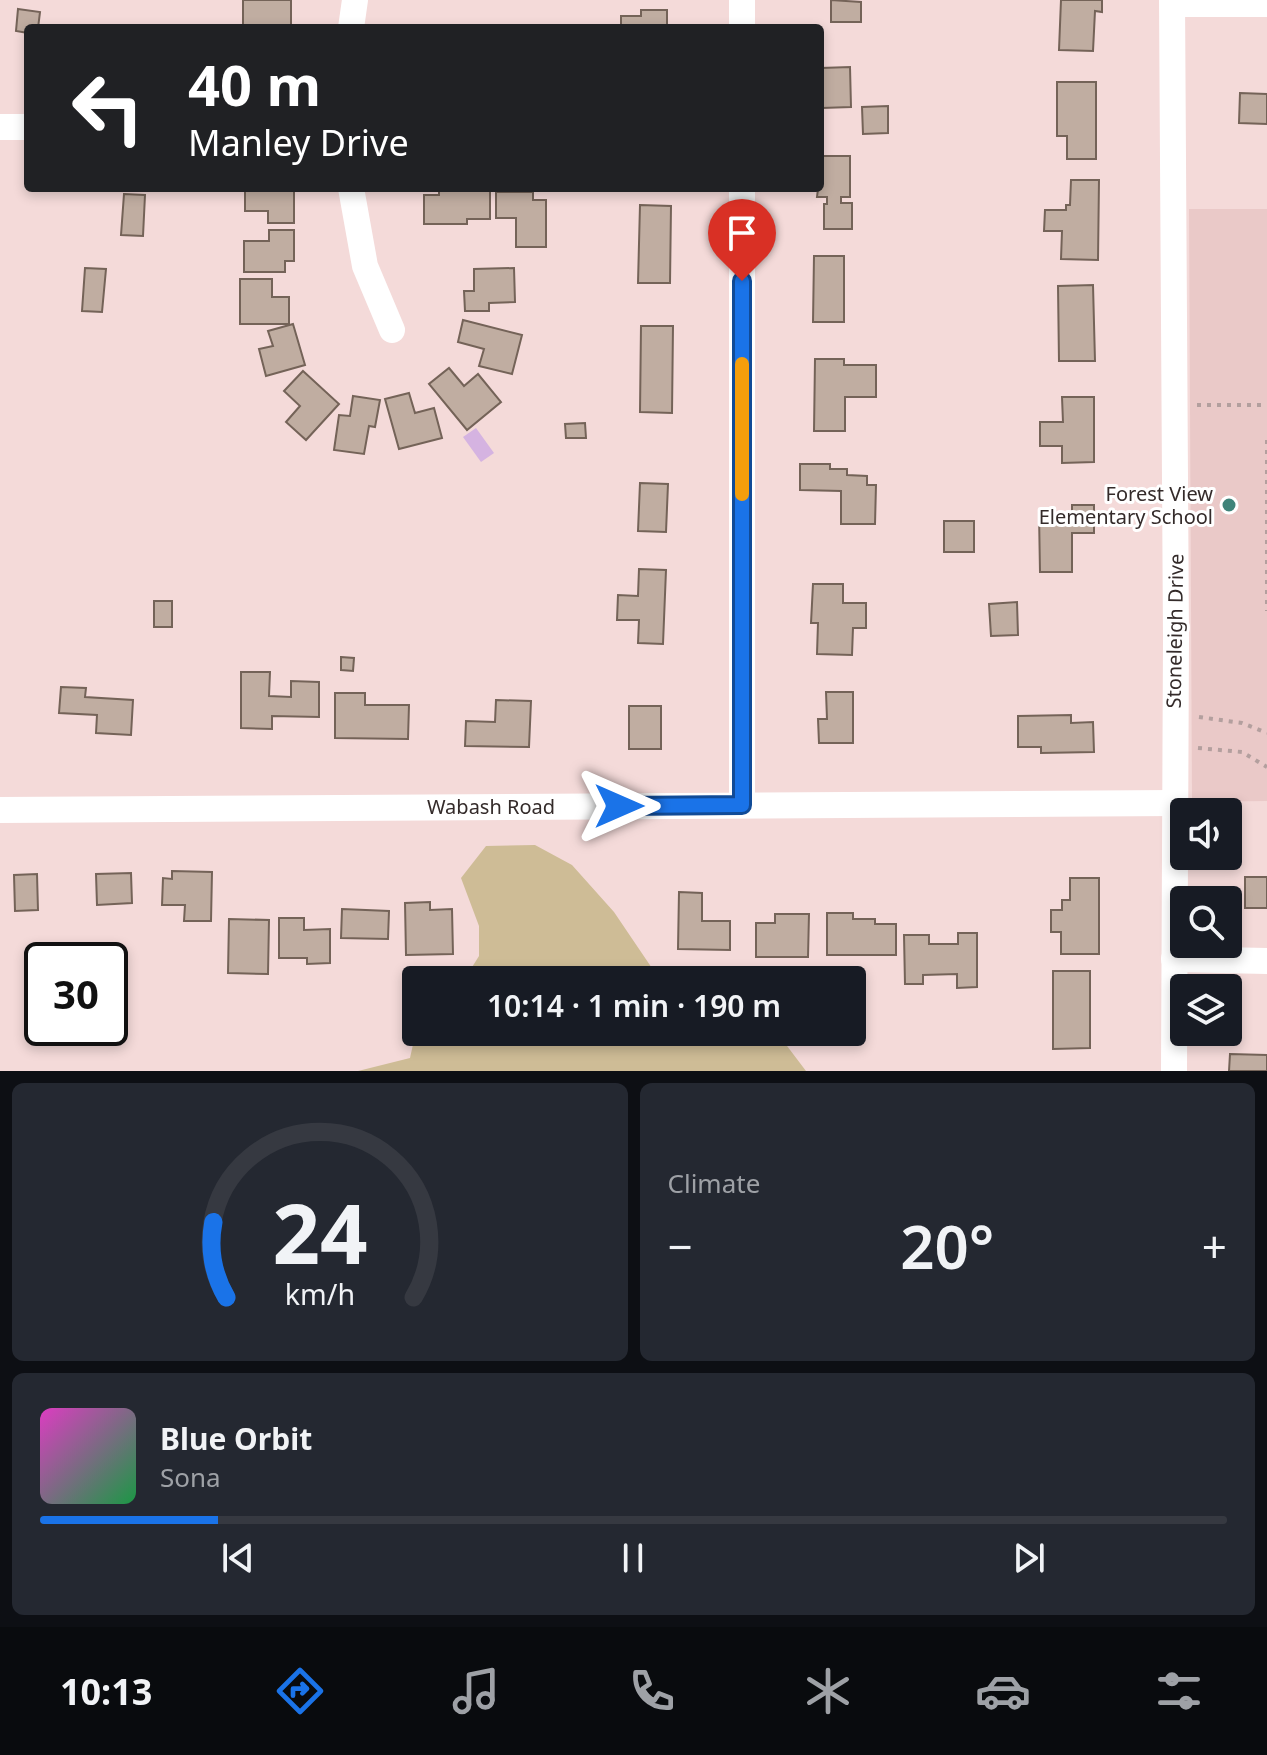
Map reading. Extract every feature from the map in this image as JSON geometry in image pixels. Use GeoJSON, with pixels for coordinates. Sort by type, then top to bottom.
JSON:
{"type":"FeatureCollection","features":[{"type":"Feature","properties":{"kind":"street"},"geometry":{"type":"LineString","coordinates":[[352,24],[355,0]]}},
{"type":"Feature","properties":{"kind":"street"},"geometry":{"type":"LineString","coordinates":[[742,0],[742,24]]}},
{"type":"Feature","properties":{"kind":"street"},"geometry":{"type":"LineString","coordinates":[[1172,2],[1267,4]]}},
{"type":"Feature","properties":{"kind":"street","name":"Stoneleigh Drive"},"geometry":{"type":"LineString","coordinates":[[1172,2],[1174,798]]}},
{"type":"Feature","properties":{"kind":"street"},"geometry":{"type":"LineString","coordinates":[[0,127],[24,127]]}},
{"type":"Feature","properties":{"kind":"street"},"geometry":{"type":"LineString","coordinates":[[352,192],[365,266],[392,330]]}},
{"type":"Feature","properties":{"kind":"street"},"geometry":{"type":"LineString","coordinates":[[742,192],[742,805]]}},
{"type":"Feature","properties":{"kind":"street","name":"Wabash Road"},"geometry":{"type":"LineString","coordinates":[[0,810],[1170,803]]}},
{"type":"Feature","properties":{"kind":"street","name":"Stoneleigh Drive"},"geometry":{"type":"LineString","coordinates":[[1174,870],[1174,1071]]}},
{"type":"Feature","properties":{"kind":"street"},"geometry":{"type":"LineString","coordinates":[[1174,959],[1267,961]]}},
{"type":"Feature","properties":{"kind":"path"},"geometry":{"type":"LineString","coordinates":[[1196,405],[1267,405]]}},
{"type":"Feature","properties":{"kind":"path"},"geometry":{"type":"LineString","coordinates":[[1267,440],[1267,611]]}},
{"type":"Feature","properties":{"kind":"path"},"geometry":{"type":"LineString","coordinates":[[1196,717],[1242,723],[1267,733]]}},
{"type":"Feature","properties":{"kind":"path"},"geometry":{"type":"LineString","coordinates":[[1197,748],[1242,752],[1267,767]]}},
{"type":"Feature","properties":{"kind":"shaded area","name":"Forest View Elementary School"},"geometry":{"type":"Polygon","coordinates":[[[1189,209],[1267,209],[1267,801],[1192,798],[1189,209]]]}},
{"type":"Feature","properties":{"kind":"shaded area"},"geometry":{"type":"Polygon","coordinates":[[[476,428],[494,453],[481,462],[463,437],[476,428]]]}},
{"type":"Feature","properties":{"kind":"shaded area"},"geometry":{"type":"Polygon","coordinates":[[[535,845],[572,865],[614,912],[651,966],[473,966],[479,956],[479,926],[461,878],[486,846],[535,845]]]}},
{"type":"Feature","properties":{"kind":"shaded area"},"geometry":{"type":"Polygon","coordinates":[[[413,1046],[787,1046],[806,1071],[358,1071],[410,1058],[413,1046]]]}},
{"type":"Feature","properties":{"kind":"building"},"geometry":{"type":"Polygon","coordinates":[[[243,0],[291,0],[291,24],[243,24],[243,0]]]}},
{"type":"Feature","properties":{"kind":"building"},"geometry":{"type":"Polygon","coordinates":[[[831,0],[861,2],[861,22],[831,22],[831,0]]]}},
{"type":"Feature","properties":{"kind":"building"},"geometry":{"type":"Polygon","coordinates":[[[1061,0],[1102,0],[1102,12],[1095,11],[1093,51],[1059,50],[1061,0]]]}},
{"type":"Feature","properties":{"kind":"building"},"geometry":{"type":"Polygon","coordinates":[[[18,9],[40,12],[38,24],[24,24],[24,32],[16,31],[18,9]]]}},
{"type":"Feature","properties":{"kind":"building"},"geometry":{"type":"Polygon","coordinates":[[[641,10],[667,10],[667,24],[621,24],[621,16],[641,16],[641,10]]]}},
{"type":"Feature","properties":{"kind":"building"},"geometry":{"type":"Polygon","coordinates":[[[850,67],[851,107],[824,108],[824,68],[850,67]]]}},
{"type":"Feature","properties":{"kind":"building"},"geometry":{"type":"Polygon","coordinates":[[[1057,82],[1096,82],[1096,159],[1067,159],[1067,136],[1057,136],[1057,82]]]}},
{"type":"Feature","properties":{"kind":"building"},"geometry":{"type":"Polygon","coordinates":[[[1240,93],[1267,94],[1267,124],[1239,123],[1240,93]]]}},
{"type":"Feature","properties":{"kind":"building"},"geometry":{"type":"Polygon","coordinates":[[[888,106],[888,133],[863,134],[862,107],[888,106]]]}},
{"type":"Feature","properties":{"kind":"building"},"geometry":{"type":"Polygon","coordinates":[[[824,156],[850,156],[850,197],[841,197],[841,203],[852,203],[852,229],[824,229],[827,197],[817,197],[818,192],[824,192],[824,156]]]}},
{"type":"Feature","properties":{"kind":"building"},"geometry":{"type":"Polygon","coordinates":[[[1071,180],[1099,180],[1098,260],[1061,259],[1062,231],[1044,231],[1045,210],[1066,210],[1066,205],[1070,205],[1071,180]]]}},
{"type":"Feature","properties":{"kind":"building"},"geometry":{"type":"Polygon","coordinates":[[[245,192],[294,192],[294,223],[268,223],[268,211],[245,211],[245,192]]]}},
{"type":"Feature","properties":{"kind":"building"},"geometry":{"type":"Polygon","coordinates":[[[439,192],[490,192],[490,219],[467,219],[467,224],[424,224],[424,195],[439,195],[439,192]]]}},
{"type":"Feature","properties":{"kind":"building"},"geometry":{"type":"Polygon","coordinates":[[[496,192],[533,192],[533,200],[546,200],[546,247],[516,247],[516,218],[496,218],[496,192]]]}},
{"type":"Feature","properties":{"kind":"building"},"geometry":{"type":"Polygon","coordinates":[[[124,194],[145,195],[143,236],[121,235],[124,194]]]}},
{"type":"Feature","properties":{"kind":"building"},"geometry":{"type":"Polygon","coordinates":[[[640,205],[671,206],[670,283],[638,283],[640,205]]]}},
{"type":"Feature","properties":{"kind":"building"},"geometry":{"type":"Polygon","coordinates":[[[269,230],[294,230],[294,261],[285,261],[285,272],[244,272],[244,241],[269,241],[269,230]]]}},
{"type":"Feature","properties":{"kind":"building"},"geometry":{"type":"Polygon","coordinates":[[[814,256],[844,256],[844,322],[813,322],[814,256]]]}},
{"type":"Feature","properties":{"kind":"building"},"geometry":{"type":"Polygon","coordinates":[[[85,268],[106,269],[102,312],[82,311],[85,268]]]}},
{"type":"Feature","properties":{"kind":"building"},"geometry":{"type":"Polygon","coordinates":[[[514,268],[515,302],[489,303],[489,311],[465,311],[464,291],[474,291],[474,269],[514,268]]]}},
{"type":"Feature","properties":{"kind":"building"},"geometry":{"type":"Polygon","coordinates":[[[240,279],[272,279],[272,297],[289,297],[289,324],[240,324],[240,279]]]}},
{"type":"Feature","properties":{"kind":"building"},"geometry":{"type":"Polygon","coordinates":[[[1093,285],[1095,361],[1059,361],[1058,286],[1093,285]]]}},
{"type":"Feature","properties":{"kind":"building"},"geometry":{"type":"Polygon","coordinates":[[[463,320],[522,335],[512,374],[479,366],[484,349],[458,342],[463,320]]]}},
{"type":"Feature","properties":{"kind":"building"},"geometry":{"type":"Polygon","coordinates":[[[293,324],[305,365],[266,376],[259,349],[273,346],[268,331],[293,324]]]}},
{"type":"Feature","properties":{"kind":"building"},"geometry":{"type":"Polygon","coordinates":[[[641,326],[673,326],[672,413],[640,412],[641,326]]]}},
{"type":"Feature","properties":{"kind":"building"},"geometry":{"type":"Polygon","coordinates":[[[815,359],[844,359],[844,365],[876,365],[876,397],[845,397],[845,431],[814,431],[815,359]]]}},
{"type":"Feature","properties":{"kind":"building"},"geometry":{"type":"Polygon","coordinates":[[[449,368],[464,386],[478,374],[501,402],[467,430],[429,384],[449,368]]]}},
{"type":"Feature","properties":{"kind":"building"},"geometry":{"type":"Polygon","coordinates":[[[303,371],[339,404],[306,440],[286,422],[300,406],[284,391],[303,371]]]}},
{"type":"Feature","properties":{"kind":"building"},"geometry":{"type":"Polygon","coordinates":[[[409,393],[415,413],[434,408],[442,438],[399,449],[385,399],[409,393]]]}},
{"type":"Feature","properties":{"kind":"building"},"geometry":{"type":"Polygon","coordinates":[[[353,396],[380,400],[375,427],[369,426],[364,454],[334,450],[339,415],[350,416],[353,396]]]}},
{"type":"Feature","properties":{"kind":"building"},"geometry":{"type":"Polygon","coordinates":[[[1062,397],[1094,397],[1094,462],[1062,463],[1062,446],[1040,446],[1040,422],[1063,422],[1062,397]]]}},
{"type":"Feature","properties":{"kind":"building"},"geometry":{"type":"Polygon","coordinates":[[[585,423],[586,438],[566,438],[565,424],[585,423]]]}},
{"type":"Feature","properties":{"kind":"building"},"geometry":{"type":"Polygon","coordinates":[[[800,464],[830,464],[830,469],[847,469],[847,475],[867,476],[867,485],[876,485],[875,524],[841,524],[841,491],[800,490],[800,464]]]}},
{"type":"Feature","properties":{"kind":"building"},"geometry":{"type":"Polygon","coordinates":[[[640,483],[668,484],[666,532],[638,531],[640,483]]]}},
{"type":"Feature","properties":{"kind":"building"},"geometry":{"type":"Polygon","coordinates":[[[1072,505],[1094,505],[1094,533],[1072,533],[1072,572],[1040,572],[1039,513],[1072,513],[1072,505]]]}},
{"type":"Feature","properties":{"kind":"building"},"geometry":{"type":"Polygon","coordinates":[[[944,521],[974,521],[974,552],[944,552],[944,521]]]}},
{"type":"Feature","properties":{"kind":"building"},"geometry":{"type":"Polygon","coordinates":[[[639,569],[666,570],[663,644],[638,643],[639,620],[617,620],[618,595],[638,596],[639,569]]]}},
{"type":"Feature","properties":{"kind":"building"},"geometry":{"type":"Polygon","coordinates":[[[813,584],[843,584],[843,603],[866,603],[866,628],[853,628],[852,655],[817,654],[818,623],[811,623],[813,584]]]}},
{"type":"Feature","properties":{"kind":"building"},"geometry":{"type":"Polygon","coordinates":[[[154,601],[172,601],[172,627],[154,627],[154,601]]]}},
{"type":"Feature","properties":{"kind":"building"},"geometry":{"type":"Polygon","coordinates":[[[1017,602],[1018,635],[991,636],[989,604],[1017,602]]]}},
{"type":"Feature","properties":{"kind":"building"},"geometry":{"type":"Polygon","coordinates":[[[341,657],[354,658],[353,671],[341,670],[341,657]]]}},
{"type":"Feature","properties":{"kind":"building"},"geometry":{"type":"Polygon","coordinates":[[[241,672],[270,672],[269,696],[291,697],[291,681],[319,682],[319,717],[272,716],[272,729],[241,728],[241,672]]]}},
{"type":"Feature","properties":{"kind":"building"},"geometry":{"type":"Polygon","coordinates":[[[61,687],[86,688],[85,697],[133,700],[131,735],[96,733],[97,715],[59,713],[61,687]]]}},
{"type":"Feature","properties":{"kind":"building"},"geometry":{"type":"Polygon","coordinates":[[[826,692],[853,692],[853,743],[819,743],[818,719],[827,719],[826,692]]]}},
{"type":"Feature","properties":{"kind":"building"},"geometry":{"type":"Polygon","coordinates":[[[335,693],[365,693],[365,705],[409,705],[408,739],[335,738],[335,693]]]}},
{"type":"Feature","properties":{"kind":"building"},"geometry":{"type":"Polygon","coordinates":[[[496,700],[531,701],[529,747],[465,746],[466,721],[495,722],[496,700]]]}},
{"type":"Feature","properties":{"kind":"building"},"geometry":{"type":"Polygon","coordinates":[[[629,706],[661,706],[661,749],[629,749],[629,706]]]}},
{"type":"Feature","properties":{"kind":"building"},"geometry":{"type":"Polygon","coordinates":[[[1071,715],[1071,723],[1093,722],[1094,752],[1041,753],[1041,747],[1018,747],[1018,716],[1071,715]]]}},
{"type":"Feature","properties":{"kind":"building"},"geometry":{"type":"Polygon","coordinates":[[[172,871],[212,872],[211,921],[184,921],[185,905],[162,905],[163,878],[172,879],[172,871]]]}},
{"type":"Feature","properties":{"kind":"building"},"geometry":{"type":"Polygon","coordinates":[[[131,873],[132,903],[97,905],[96,874],[131,873]]]}},
{"type":"Feature","properties":{"kind":"building"},"geometry":{"type":"Polygon","coordinates":[[[37,874],[38,910],[15,911],[14,875],[37,874]]]}},
{"type":"Feature","properties":{"kind":"building"},"geometry":{"type":"Polygon","coordinates":[[[1245,877],[1267,877],[1267,908],[1245,908],[1245,877]]]}},
{"type":"Feature","properties":{"kind":"building"},"geometry":{"type":"Polygon","coordinates":[[[1070,878],[1099,878],[1099,954],[1061,954],[1061,932],[1051,932],[1051,910],[1062,910],[1062,900],[1070,900],[1070,878]]]}},
{"type":"Feature","properties":{"kind":"building"},"geometry":{"type":"Polygon","coordinates":[[[679,892],[702,893],[702,921],[730,921],[730,950],[678,949],[679,892]]]}},
{"type":"Feature","properties":{"kind":"building"},"geometry":{"type":"Polygon","coordinates":[[[430,902],[430,910],[452,909],[453,954],[406,955],[405,903],[430,902]]]}},
{"type":"Feature","properties":{"kind":"building"},"geometry":{"type":"Polygon","coordinates":[[[342,909],[389,911],[388,939],[341,938],[342,909]]]}},
{"type":"Feature","properties":{"kind":"building"},"geometry":{"type":"Polygon","coordinates":[[[827,913],[853,913],[853,919],[875,919],[875,924],[896,924],[896,955],[827,955],[827,913]]]}},
{"type":"Feature","properties":{"kind":"building"},"geometry":{"type":"Polygon","coordinates":[[[775,914],[809,914],[808,957],[756,957],[756,923],[775,923],[775,914]]]}},
{"type":"Feature","properties":{"kind":"building"},"geometry":{"type":"Polygon","coordinates":[[[279,918],[304,918],[304,930],[330,929],[330,963],[307,964],[307,958],[279,958],[279,918]]]}},
{"type":"Feature","properties":{"kind":"building"},"geometry":{"type":"Polygon","coordinates":[[[229,919],[269,920],[268,974],[228,973],[229,919]]]}},
{"type":"Feature","properties":{"kind":"building"},"geometry":{"type":"Polygon","coordinates":[[[958,933],[977,933],[977,987],[957,988],[957,974],[923,975],[923,984],[905,984],[904,935],[929,935],[929,944],[958,944],[958,933]]]}},
{"type":"Feature","properties":{"kind":"building"},"geometry":{"type":"Polygon","coordinates":[[[1053,971],[1090,971],[1090,1048],[1053,1049],[1053,971]]]}},
{"type":"Feature","properties":{"kind":"building"},"geometry":{"type":"Polygon","coordinates":[[[1230,1054],[1267,1055],[1267,1071],[1229,1071],[1230,1054]]]}},
{"type":"Feature","properties":{"kind":"slow traffic"},"geometry":{"type":"LineString","coordinates":[[742,364],[742,494]]}},
{"type":"Feature","properties":{"kind":"place","name":"Forest View Elementary School"},"geometry":{"type":"Point","coordinates":[1229,505]}},
{"type":"Feature","properties":{"kind":"route"},"geometry":{"type":"LineString","coordinates":[[619,806],[742,805],[742,281]]}}]}
